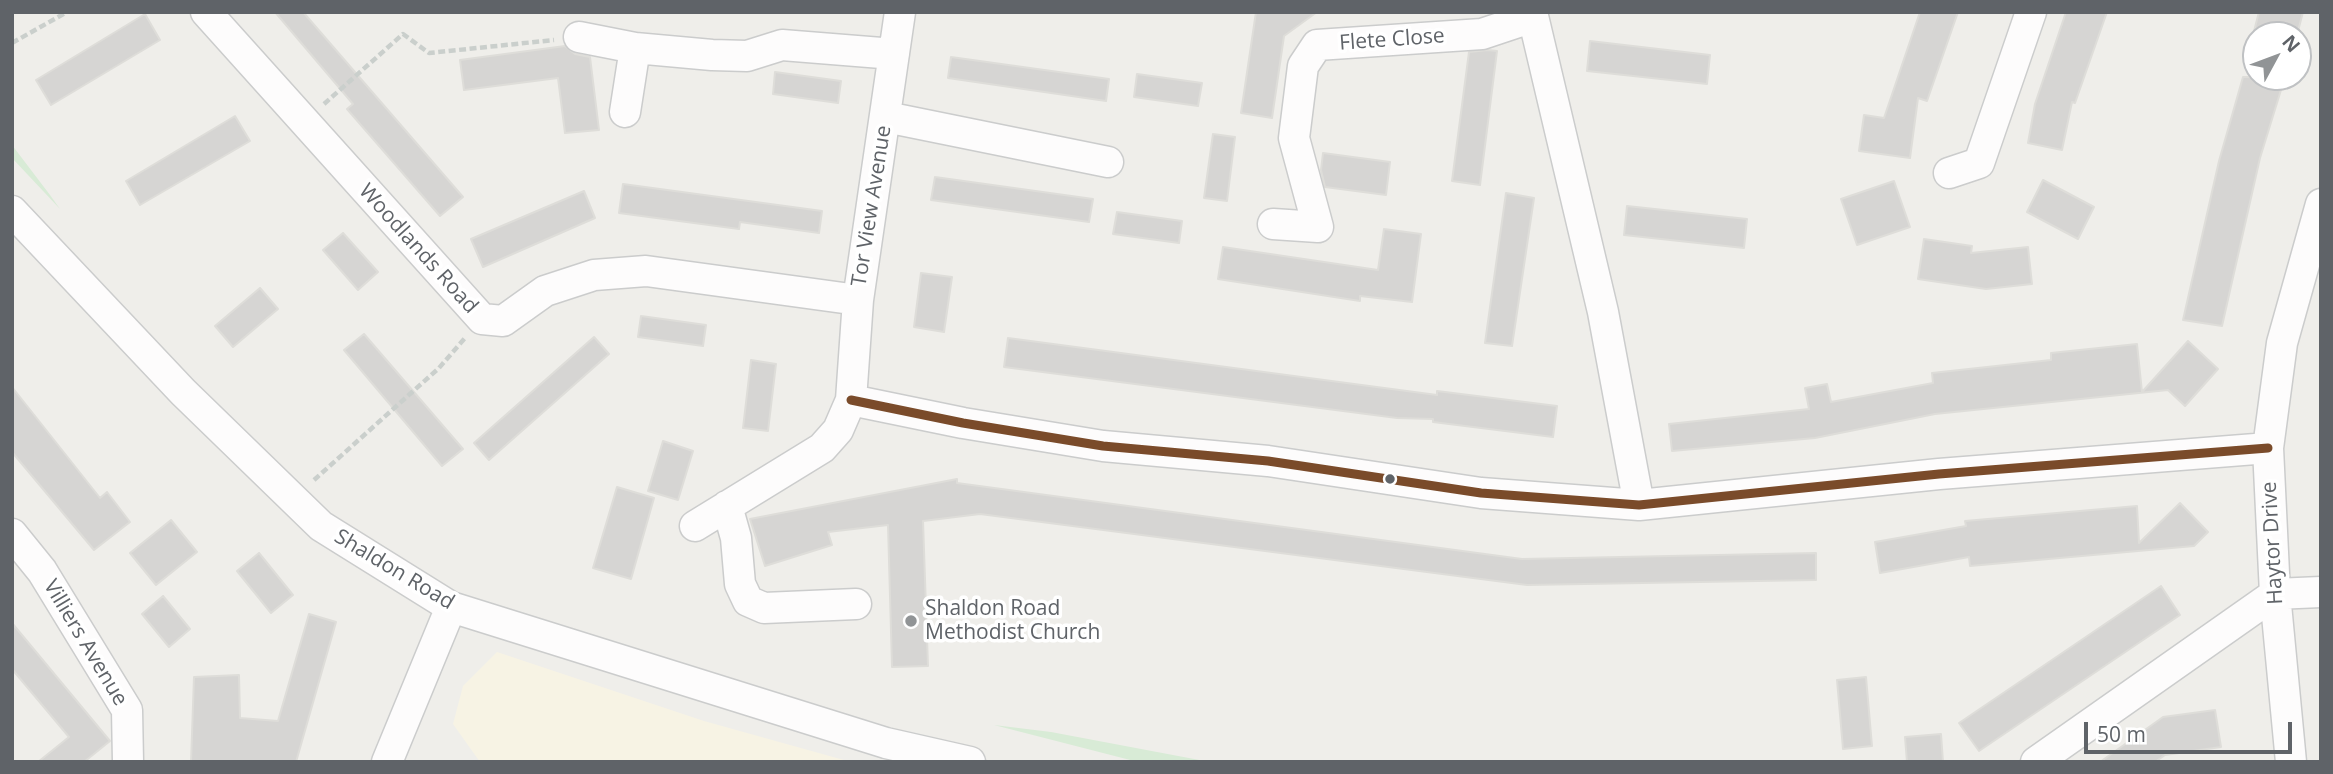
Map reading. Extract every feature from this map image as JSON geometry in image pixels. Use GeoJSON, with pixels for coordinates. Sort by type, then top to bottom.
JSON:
{"type":"FeatureCollection","features":[{"type":"Feature","properties":{"kind":"street","name":"Woodlands Road"},"geometry":{"type":"LineString","coordinates":[[206,12],[482,319],[503,321],[545,291],[594,275],[646,271],[858,300]]}},
{"type":"Feature","properties":{"kind":"street","name":"Tor View Avenue"},"geometry":{"type":"LineString","coordinates":[[851,400],[858,300],[900,12]]}},
{"type":"Feature","properties":{"kind":"street"},"geometry":{"type":"LineString","coordinates":[[1949,173],[1979,163],[2031,12]]}},
{"type":"Feature","properties":{"kind":"street"},"geometry":{"type":"LineString","coordinates":[[1532,15],[1603,313],[1639,505]]}},
{"type":"Feature","properties":{"kind":"street","name":"Flete Close"},"geometry":{"type":"LineString","coordinates":[[1273,224],[1318,227],[1294,138],[1303,66],[1317,44],[1482,34],[1532,15]]}},
{"type":"Feature","properties":{"kind":"street"},"geometry":{"type":"LineString","coordinates":[[579,37],[635,48],[747,56],[782,45],[894,54]]}},
{"type":"Feature","properties":{"kind":"street"},"geometry":{"type":"LineString","coordinates":[[625,112],[635,48]]}},
{"type":"Feature","properties":{"kind":"street"},"geometry":{"type":"LineString","coordinates":[[886,117],[1108,162]]}},
{"type":"Feature","properties":{"kind":"street","name":"Haytor Drive"},"geometry":{"type":"LineString","coordinates":[[2291,762],[2275,594],[2268,448],[2282,343],[2321,204]]}},
{"type":"Feature","properties":{"kind":"street","name":"Shaldon Road"},"geometry":{"type":"LineString","coordinates":[[12,211],[183,392],[321,526],[451,607],[886,743],[971,762]]}},
{"type":"Feature","properties":{"kind":"street"},"geometry":{"type":"LineString","coordinates":[[695,526],[822,448],[838,430],[851,400],[963,423],[1103,446],[1268,461],[1481,493],[1639,505],[1939,474],[2268,448]]}},
{"type":"Feature","properties":{"kind":"street"},"geometry":{"type":"LineString","coordinates":[[727,506],[736,538],[740,583],[748,601],[765,608],[856,604]]}},
{"type":"Feature","properties":{"kind":"street","name":"Villiers Avenue"},"geometry":{"type":"LineString","coordinates":[[12,534],[42,571],[127,710],[128,762]]}},
{"type":"Feature","properties":{"kind":"street"},"geometry":{"type":"LineString","coordinates":[[2036,762],[2275,594],[2321,592]]}},
{"type":"Feature","properties":{"kind":"street"},"geometry":{"type":"LineString","coordinates":[[397,757],[451,607]]}},
{"type":"Feature","properties":{"kind":"path"},"geometry":{"type":"LineString","coordinates":[[12,43],[67,12]]}},
{"type":"Feature","properties":{"kind":"path"},"geometry":{"type":"LineString","coordinates":[[304,121],[403,34],[429,53],[579,37]]}},
{"type":"Feature","properties":{"kind":"path"},"geometry":{"type":"LineString","coordinates":[[294,500],[343,451],[439,369],[482,319]]}},
{"type":"Feature","properties":{"kind":"shaded area"},"geometry":{"type":"Polygon","coordinates":[[[497,652],[704,721],[851,762],[480,762],[453,724],[463,686],[497,652]]]}},
{"type":"Feature","properties":{"kind":"green space"},"geometry":{"type":"Polygon","coordinates":[[[12,145],[50,195],[60,209],[12,158],[12,145]]]}},
{"type":"Feature","properties":{"kind":"green space"},"geometry":{"type":"Polygon","coordinates":[[[994,725],[1051,732],[1210,762],[1138,762],[994,725]]]}},
{"type":"Feature","properties":{"kind":"building"},"geometry":{"type":"Polygon","coordinates":[[[275,12],[303,12],[463,197],[440,216],[347,109],[353,104],[275,12]]]}},
{"type":"Feature","properties":{"kind":"building"},"geometry":{"type":"Polygon","coordinates":[[[1256,12],[1317,12],[1284,36],[1272,118],[1241,113],[1256,12]]]}},
{"type":"Feature","properties":{"kind":"building"},"geometry":{"type":"Polygon","coordinates":[[[1920,12],[1958,12],[1927,101],[1918,98],[1910,158],[1859,151],[1864,115],[1884,118],[1920,12]]]}},
{"type":"Feature","properties":{"kind":"building"},"geometry":{"type":"Polygon","coordinates":[[[2066,12],[2107,12],[2075,103],[2072,102],[2062,150],[2028,143],[2035,104],[2066,12]]]}},
{"type":"Feature","properties":{"kind":"building"},"geometry":{"type":"Polygon","coordinates":[[[2259,12],[2303,12],[2301,21],[2257,21],[2259,12]]]}},
{"type":"Feature","properties":{"kind":"building"},"geometry":{"type":"Polygon","coordinates":[[[145,14],[160,40],[51,105],[36,80],[145,14]]]}},
{"type":"Feature","properties":{"kind":"building"},"geometry":{"type":"Polygon","coordinates":[[[1590,41],[1710,55],[1707,84],[1587,71],[1590,41]]]}},
{"type":"Feature","properties":{"kind":"building"},"geometry":{"type":"Polygon","coordinates":[[[565,46],[575,54],[590,57],[599,130],[565,133],[558,78],[464,90],[460,60],[565,46]]]}},
{"type":"Feature","properties":{"kind":"building"},"geometry":{"type":"Polygon","coordinates":[[[1497,51],[1480,185],[1452,181],[1469,52],[1497,51]]]}},
{"type":"Feature","properties":{"kind":"building"},"geometry":{"type":"Polygon","coordinates":[[[951,57],[1109,79],[1106,101],[948,78],[951,57]]]}},
{"type":"Feature","properties":{"kind":"building"},"geometry":{"type":"Polygon","coordinates":[[[775,72],[841,81],[838,103],[773,94],[775,72]]]}},
{"type":"Feature","properties":{"kind":"building"},"geometry":{"type":"Polygon","coordinates":[[[1137,74],[1202,83],[1198,106],[1134,97],[1137,74]]]}},
{"type":"Feature","properties":{"kind":"building"},"geometry":{"type":"Polygon","coordinates":[[[2242,80],[2242,91],[2281,91],[2260,158],[2222,326],[2183,320],[2219,161],[2242,80]]]}},
{"type":"Feature","properties":{"kind":"building"},"geometry":{"type":"Polygon","coordinates":[[[235,116],[250,141],[140,205],[126,181],[235,116]]]}},
{"type":"Feature","properties":{"kind":"building"},"geometry":{"type":"Polygon","coordinates":[[[1213,134],[1235,137],[1227,201],[1204,198],[1213,134]]]}},
{"type":"Feature","properties":{"kind":"building"},"geometry":{"type":"Polygon","coordinates":[[[1323,153],[1390,162],[1386,195],[1325,187],[1321,170],[1323,153]]]}},
{"type":"Feature","properties":{"kind":"building"},"geometry":{"type":"Polygon","coordinates":[[[935,177],[1093,199],[1089,222],[931,200],[935,177]]]}},
{"type":"Feature","properties":{"kind":"building"},"geometry":{"type":"Polygon","coordinates":[[[2043,180],[2094,207],[2078,239],[2027,212],[2043,180]]]}},
{"type":"Feature","properties":{"kind":"building"},"geometry":{"type":"Polygon","coordinates":[[[1894,181],[1910,227],[1857,245],[1841,199],[1894,181]]]}},
{"type":"Feature","properties":{"kind":"building"},"geometry":{"type":"Polygon","coordinates":[[[623,184],[822,211],[819,233],[740,222],[739,229],[619,213],[623,184]]]}},
{"type":"Feature","properties":{"kind":"building"},"geometry":{"type":"Polygon","coordinates":[[[584,191],[595,218],[483,267],[471,239],[584,191]]]}},
{"type":"Feature","properties":{"kind":"building"},"geometry":{"type":"Polygon","coordinates":[[[1506,193],[1534,198],[1512,346],[1485,343],[1506,193]]]}},
{"type":"Feature","properties":{"kind":"building"},"geometry":{"type":"Polygon","coordinates":[[[1627,206],[1747,219],[1744,248],[1624,235],[1627,206]]]}},
{"type":"Feature","properties":{"kind":"building"},"geometry":{"type":"Polygon","coordinates":[[[1117,212],[1182,221],[1179,243],[1113,234],[1117,212]]]}},
{"type":"Feature","properties":{"kind":"building"},"geometry":{"type":"Polygon","coordinates":[[[1384,229],[1421,234],[1412,302],[1360,296],[1360,301],[1218,279],[1223,247],[1378,270],[1384,229]]]}},
{"type":"Feature","properties":{"kind":"building"},"geometry":{"type":"Polygon","coordinates":[[[343,233],[378,272],[358,290],[323,250],[343,233]]]}},
{"type":"Feature","properties":{"kind":"building"},"geometry":{"type":"Polygon","coordinates":[[[1924,239],[1972,246],[1971,253],[2028,247],[2032,284],[1986,289],[1918,279],[1924,239]]]}},
{"type":"Feature","properties":{"kind":"building"},"geometry":{"type":"Polygon","coordinates":[[[921,273],[952,277],[944,332],[914,327],[921,273]]]}},
{"type":"Feature","properties":{"kind":"building"},"geometry":{"type":"Polygon","coordinates":[[[260,288],[278,309],[233,347],[215,326],[260,288]]]}},
{"type":"Feature","properties":{"kind":"building"},"geometry":{"type":"Polygon","coordinates":[[[641,316],[706,325],[703,346],[638,337],[641,316]]]}},
{"type":"Feature","properties":{"kind":"building"},"geometry":{"type":"Polygon","coordinates":[[[364,334],[463,449],[442,466],[344,350],[364,334]]]}},
{"type":"Feature","properties":{"kind":"building"},"geometry":{"type":"Polygon","coordinates":[[[594,337],[609,354],[489,460],[474,443],[594,337]]]}},
{"type":"Feature","properties":{"kind":"building"},"geometry":{"type":"Polygon","coordinates":[[[1008,338],[1437,395],[1437,391],[1557,406],[1553,437],[1433,422],[1433,419],[1397,418],[1004,367],[1008,338]]]}},
{"type":"Feature","properties":{"kind":"building"},"geometry":{"type":"Polygon","coordinates":[[[2188,341],[2218,369],[2185,406],[2168,390],[1935,414],[1815,438],[1672,451],[1669,424],[1809,409],[1805,388],[1827,384],[1831,402],[1933,383],[1932,373],[2051,360],[2051,353],[2137,344],[2142,392],[2188,341]]]}},
{"type":"Feature","properties":{"kind":"building"},"geometry":{"type":"Polygon","coordinates":[[[751,360],[776,364],[768,431],[743,428],[751,360]]]}},
{"type":"Feature","properties":{"kind":"building"},"geometry":{"type":"Polygon","coordinates":[[[12,387],[100,498],[107,492],[130,522],[94,550],[12,452],[12,387]]]}},
{"type":"Feature","properties":{"kind":"building"},"geometry":{"type":"Polygon","coordinates":[[[663,441],[693,451],[678,500],[648,491],[663,441]]]}},
{"type":"Feature","properties":{"kind":"building"},"geometry":{"type":"Polygon","coordinates":[[[957,479],[957,483],[1522,559],[1816,553],[1816,580],[1527,585],[980,514],[923,521],[928,666],[892,667],[888,525],[828,532],[832,545],[765,566],[750,519],[957,479]]]}},
{"type":"Feature","properties":{"kind":"building"},"geometry":{"type":"Polygon","coordinates":[[[617,487],[654,498],[631,579],[593,568],[617,487]]]}},
{"type":"Feature","properties":{"kind":"building"},"geometry":{"type":"Polygon","coordinates":[[[2180,503],[2208,532],[2194,546],[1970,566],[1969,557],[1880,573],[1875,542],[1966,526],[1965,521],[2137,506],[2139,543],[2180,503]]]}},
{"type":"Feature","properties":{"kind":"building"},"geometry":{"type":"Polygon","coordinates":[[[171,520],[197,552],[156,585],[130,553],[171,520]]]}},
{"type":"Feature","properties":{"kind":"building"},"geometry":{"type":"Polygon","coordinates":[[[259,553],[293,595],[271,613],[237,571],[259,553]]]}},
{"type":"Feature","properties":{"kind":"building"},"geometry":{"type":"Polygon","coordinates":[[[2161,586],[2180,615],[1979,751],[1959,723],[2161,586]]]}},
{"type":"Feature","properties":{"kind":"building"},"geometry":{"type":"Polygon","coordinates":[[[163,596],[190,629],[169,647],[142,614],[163,596]]]}},
{"type":"Feature","properties":{"kind":"building"},"geometry":{"type":"Polygon","coordinates":[[[309,614],[336,622],[296,762],[191,762],[194,677],[239,675],[240,718],[278,721],[309,614]]]}},
{"type":"Feature","properties":{"kind":"building"},"geometry":{"type":"Polygon","coordinates":[[[12,623],[110,741],[84,762],[38,762],[69,737],[12,669],[12,623]]]}},
{"type":"Feature","properties":{"kind":"building"},"geometry":{"type":"Polygon","coordinates":[[[1866,677],[1872,746],[1843,749],[1837,680],[1866,677]]]}},
{"type":"Feature","properties":{"kind":"building"},"geometry":{"type":"Polygon","coordinates":[[[2215,710],[2221,747],[2165,755],[2155,762],[2100,762],[2163,717],[2215,710]]]}},
{"type":"Feature","properties":{"kind":"building"},"geometry":{"type":"Polygon","coordinates":[[[1941,734],[1943,762],[1907,762],[1905,737],[1941,734]]]}},
{"type":"Feature","properties":{"kind":"transit line"},"geometry":{"type":"LineString","coordinates":[[851,400],[963,423],[1103,446],[1268,461],[1481,493],[1639,505],[1939,474],[2268,448]]}},
{"type":"Feature","properties":{"kind":"place","name":"Shaldon Road Methodist Church"},"geometry":{"type":"Point","coordinates":[911,621]}}]}
